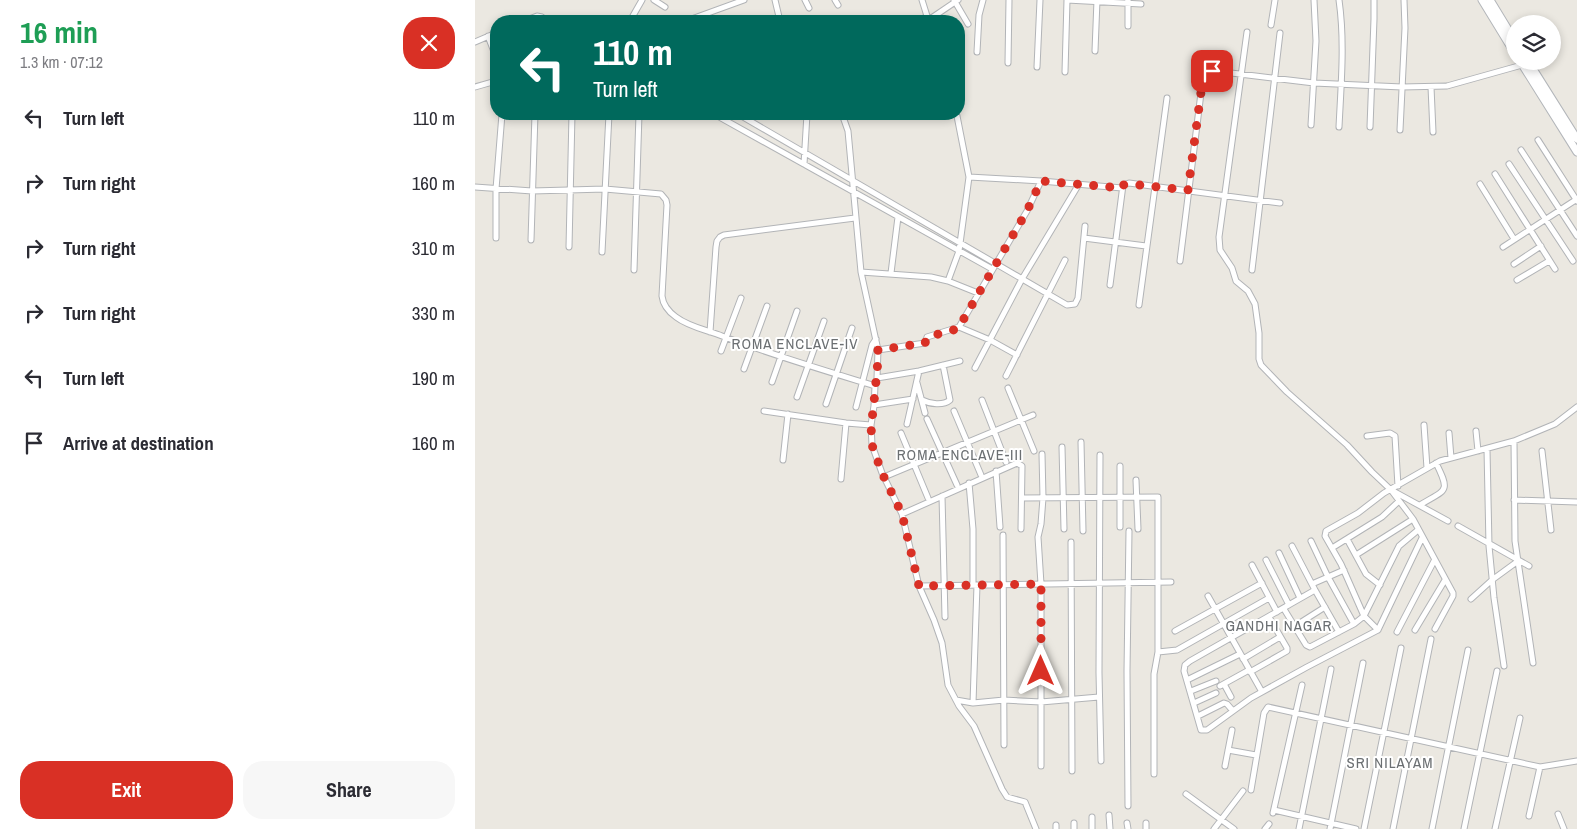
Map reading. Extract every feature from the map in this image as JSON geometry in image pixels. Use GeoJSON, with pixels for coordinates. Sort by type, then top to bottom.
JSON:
{"type":"FeatureCollection","features":[{"type":"Feature","properties":{"kind":"main road"},"geometry":{"type":"LineString","coordinates":[[1489,2],[1506,28]]}},
{"type":"Feature","properties":{"kind":"main road"},"geometry":{"type":"LineString","coordinates":[[1489,2],[1506,36]]}},
{"type":"Feature","properties":{"kind":"main road"},"geometry":{"type":"LineString","coordinates":[[1527,70],[1577,152]]}},
{"type":"Feature","properties":{"kind":"main road"},"geometry":{"type":"LineString","coordinates":[[1528,70],[1577,139]]}},
{"type":"Feature","properties":{"kind":"street"},"geometry":{"type":"LineString","coordinates":[[633,15],[642,0]]}},
{"type":"Feature","properties":{"kind":"street"},"geometry":{"type":"LineString","coordinates":[[654,0],[665,7]]}},
{"type":"Feature","properties":{"kind":"street"},"geometry":{"type":"LineString","coordinates":[[703,15],[744,0]]}},
{"type":"Feature","properties":{"kind":"street"},"geometry":{"type":"LineString","coordinates":[[775,0],[779,15]]}},
{"type":"Feature","properties":{"kind":"street"},"geometry":{"type":"LineString","coordinates":[[805,0],[809,8]]}},
{"type":"Feature","properties":{"kind":"street"},"geometry":{"type":"LineString","coordinates":[[922,0],[927,15]]}},
{"type":"Feature","properties":{"kind":"street"},"geometry":{"type":"LineString","coordinates":[[977,52],[979,15],[983,0]]}},
{"type":"Feature","properties":{"kind":"street"},"geometry":{"type":"LineString","coordinates":[[1008,63],[1009,0]]}},
{"type":"Feature","properties":{"kind":"street"},"geometry":{"type":"LineString","coordinates":[[1037,67],[1040,0]]}},
{"type":"Feature","properties":{"kind":"street"},"geometry":{"type":"LineString","coordinates":[[1065,72],[1067,0],[1141,4]]}},
{"type":"Feature","properties":{"kind":"street"},"geometry":{"type":"LineString","coordinates":[[1271,25],[1275,0]]}},
{"type":"Feature","properties":{"kind":"street"},"geometry":{"type":"LineString","coordinates":[[1311,125],[1316,41],[1314,0]]}},
{"type":"Feature","properties":{"kind":"street"},"geometry":{"type":"LineString","coordinates":[[1339,0],[1341,18],[1339,127]]}},
{"type":"Feature","properties":{"kind":"street"},"geometry":{"type":"LineString","coordinates":[[1370,127],[1374,0]]}},
{"type":"Feature","properties":{"kind":"street"},"geometry":{"type":"LineString","coordinates":[[1400,130],[1405,28],[1403,0]]}},
{"type":"Feature","properties":{"kind":"street"},"geometry":{"type":"LineString","coordinates":[[935,15],[955,1],[962,15]]}},
{"type":"Feature","properties":{"kind":"street"},"geometry":{"type":"LineString","coordinates":[[1095,51],[1097,1]]}},
{"type":"Feature","properties":{"kind":"street"},"geometry":{"type":"LineString","coordinates":[[1128,2],[1128,26]]}},
{"type":"Feature","properties":{"kind":"street"},"geometry":{"type":"LineString","coordinates":[[965,20],[967,24]]}},
{"type":"Feature","properties":{"kind":"street"},"geometry":{"type":"LineString","coordinates":[[1247,32],[1225,195],[1219,244],[1220,250],[1232,268],[1237,281],[1248,291],[1255,304],[1261,365],[1287,392],[1347,445],[1391,490],[1413,519],[1453,596],[1435,629]]}},
{"type":"Feature","properties":{"kind":"street"},"geometry":{"type":"LineString","coordinates":[[1252,270],[1280,33]]}},
{"type":"Feature","properties":{"kind":"street"},"geometry":{"type":"LineString","coordinates":[[475,42],[488,36],[490,41]]}},
{"type":"Feature","properties":{"kind":"street"},"geometry":{"type":"LineString","coordinates":[[1179,261],[1204,74],[1212,71],[1314,83],[1402,87],[1447,86],[1506,68]]}},
{"type":"Feature","properties":{"kind":"street"},"geometry":{"type":"LineString","coordinates":[[475,80],[476,87],[490,83]]}},
{"type":"Feature","properties":{"kind":"street"},"geometry":{"type":"LineString","coordinates":[[1431,86],[1433,132]]}},
{"type":"Feature","properties":{"kind":"street"},"geometry":{"type":"LineString","coordinates":[[1139,305],[1167,98]]}},
{"type":"Feature","properties":{"kind":"street"},"geometry":{"type":"LineString","coordinates":[[496,238],[496,188],[502,120]]}},
{"type":"Feature","properties":{"kind":"street"},"geometry":{"type":"LineString","coordinates":[[531,240],[535,120]]}},
{"type":"Feature","properties":{"kind":"street"},"geometry":{"type":"LineString","coordinates":[[569,247],[572,120]]}},
{"type":"Feature","properties":{"kind":"street"},"geometry":{"type":"LineString","coordinates":[[602,252],[609,120]]}},
{"type":"Feature","properties":{"kind":"street"},"geometry":{"type":"LineString","coordinates":[[634,270],[639,120]]}},
{"type":"Feature","properties":{"kind":"street"},"geometry":{"type":"LineString","coordinates":[[724,120],[992,269]]}},
{"type":"Feature","properties":{"kind":"street"},"geometry":{"type":"LineString","coordinates":[[749,120],[996,262],[1067,305],[1075,304],[1077,301],[1085,226]]}},
{"type":"Feature","properties":{"kind":"street"},"geometry":{"type":"LineString","coordinates":[[804,164],[807,120]]}},
{"type":"Feature","properties":{"kind":"street"},"geometry":{"type":"LineString","coordinates":[[844,120],[848,132],[861,272],[878,350],[877,378],[871,425],[872,445],[884,477],[902,514],[919,586],[942,643],[947,681],[956,700],[973,726],[1002,789],[1007,797],[1025,802],[1037,829]]}},
{"type":"Feature","properties":{"kind":"street"},"geometry":{"type":"LineString","coordinates":[[948,281],[959,251],[969,177],[958,120]]}},
{"type":"Feature","properties":{"kind":"street"},"geometry":{"type":"LineString","coordinates":[[1503,247],[1577,200],[1537,140]]}},
{"type":"Feature","properties":{"kind":"street"},"geometry":{"type":"LineString","coordinates":[[1521,150],[1577,236]]}},
{"type":"Feature","properties":{"kind":"street"},"geometry":{"type":"LineString","coordinates":[[1509,164],[1573,261]]}},
{"type":"Feature","properties":{"kind":"street"},"geometry":{"type":"LineString","coordinates":[[1495,174],[1555,269]]}},
{"type":"Feature","properties":{"kind":"street"},"geometry":{"type":"LineString","coordinates":[[969,177],[1122,188]]}},
{"type":"Feature","properties":{"kind":"street"},"geometry":{"type":"LineString","coordinates":[[878,350],[925,343],[927,338],[931,336],[959,327],[1027,211],[1041,181]]}},
{"type":"Feature","properties":{"kind":"street"},"geometry":{"type":"LineString","coordinates":[[975,368],[1022,278],[1079,184]]}},
{"type":"Feature","properties":{"kind":"street"},"geometry":{"type":"LineString","coordinates":[[1480,184],[1514,239]]}},
{"type":"Feature","properties":{"kind":"street"},"geometry":{"type":"LineString","coordinates":[[1110,285],[1123,185],[1188,190],[1280,203]]}},
{"type":"Feature","properties":{"kind":"street"},"geometry":{"type":"LineString","coordinates":[[475,187],[532,191],[605,189],[661,194],[666,200],[662,279],[663,302],[677,318],[692,326],[780,357],[875,386]]}},
{"type":"Feature","properties":{"kind":"street"},"geometry":{"type":"LineString","coordinates":[[891,273],[898,217]]}},
{"type":"Feature","properties":{"kind":"street"},"geometry":{"type":"LineString","coordinates":[[710,332],[716,247],[720,237],[748,231],[855,218]]}},
{"type":"Feature","properties":{"kind":"street"},"geometry":{"type":"LineString","coordinates":[[1084,238],[1146,246]]}},
{"type":"Feature","properties":{"kind":"street"},"geometry":{"type":"LineString","coordinates":[[1514,264],[1541,246]]}},
{"type":"Feature","properties":{"kind":"street"},"geometry":{"type":"LineString","coordinates":[[1006,376],[1065,260]]}},
{"type":"Feature","properties":{"kind":"street"},"geometry":{"type":"LineString","coordinates":[[1517,280],[1549,261]]}},
{"type":"Feature","properties":{"kind":"street"},"geometry":{"type":"LineString","coordinates":[[861,272],[931,277],[948,281],[978,293]]}},
{"type":"Feature","properties":{"kind":"street"},"geometry":{"type":"LineString","coordinates":[[721,351],[741,298]]}},
{"type":"Feature","properties":{"kind":"street"},"geometry":{"type":"LineString","coordinates":[[744,368],[767,306]]}},
{"type":"Feature","properties":{"kind":"street"},"geometry":{"type":"LineString","coordinates":[[772,382],[797,311]]}},
{"type":"Feature","properties":{"kind":"street"},"geometry":{"type":"LineString","coordinates":[[797,397],[824,321]]}},
{"type":"Feature","properties":{"kind":"street"},"geometry":{"type":"LineString","coordinates":[[959,327],[990,340],[1017,355]]}},
{"type":"Feature","properties":{"kind":"street"},"geometry":{"type":"LineString","coordinates":[[826,404],[852,328]]}},
{"type":"Feature","properties":{"kind":"street"},"geometry":{"type":"LineString","coordinates":[[856,407],[873,343],[876,339]]}},
{"type":"Feature","properties":{"kind":"street"},"geometry":{"type":"LineString","coordinates":[[877,378],[919,371],[960,361]]}},
{"type":"Feature","properties":{"kind":"street"},"geometry":{"type":"LineString","coordinates":[[922,400],[933,404],[950,400],[943,365]]}},
{"type":"Feature","properties":{"kind":"street"},"geometry":{"type":"LineString","coordinates":[[907,424],[919,371]]}},
{"type":"Feature","properties":{"kind":"street"},"geometry":{"type":"LineString","coordinates":[[917,382],[926,416],[957,485]]}},
{"type":"Feature","properties":{"kind":"street"},"geometry":{"type":"LineString","coordinates":[[1008,388],[1034,451]]}},
{"type":"Feature","properties":{"kind":"street"},"geometry":{"type":"LineString","coordinates":[[874,405],[913,399]]}},
{"type":"Feature","properties":{"kind":"street"},"geometry":{"type":"LineString","coordinates":[[982,400],[1006,462]]}},
{"type":"Feature","properties":{"kind":"street"},"geometry":{"type":"LineString","coordinates":[[1377,630],[1364,616],[1344,570],[1325,536],[1326,531],[1435,464],[1514,441],[1555,424],[1577,407]]}},
{"type":"Feature","properties":{"kind":"street"},"geometry":{"type":"LineString","coordinates":[[764,411],[871,425]]}},
{"type":"Feature","properties":{"kind":"street"},"geometry":{"type":"LineString","coordinates":[[954,411],[981,475]]}},
{"type":"Feature","properties":{"kind":"street"},"geometry":{"type":"LineString","coordinates":[[783,460],[788,414]]}},
{"type":"Feature","properties":{"kind":"street"},"geometry":{"type":"LineString","coordinates":[[884,477],[1033,415]]}},
{"type":"Feature","properties":{"kind":"street"},"geometry":{"type":"LineString","coordinates":[[841,479],[846,423]]}},
{"type":"Feature","properties":{"kind":"street"},"geometry":{"type":"LineString","coordinates":[[1424,425],[1427,468]]}},
{"type":"Feature","properties":{"kind":"street"},"geometry":{"type":"LineString","coordinates":[[1477,431],[1478,451]]}},
{"type":"Feature","properties":{"kind":"street"},"geometry":{"type":"LineString","coordinates":[[901,433],[928,498]]}},
{"type":"Feature","properties":{"kind":"street"},"geometry":{"type":"LineString","coordinates":[[1367,436],[1390,433],[1395,436],[1398,486]]}},
{"type":"Feature","properties":{"kind":"street"},"geometry":{"type":"LineString","coordinates":[[1449,433],[1451,458]]}},
{"type":"Feature","properties":{"kind":"street"},"geometry":{"type":"LineString","coordinates":[[1514,441],[1515,541],[1533,663]]}},
{"type":"Feature","properties":{"kind":"street"},"geometry":{"type":"LineString","coordinates":[[1081,442],[1083,530]]}},
{"type":"Feature","properties":{"kind":"street"},"geometry":{"type":"LineString","coordinates":[[1062,447],[1064,529]]}},
{"type":"Feature","properties":{"kind":"street"},"geometry":{"type":"LineString","coordinates":[[1487,449],[1489,545],[1492,580],[1505,666]]}},
{"type":"Feature","properties":{"kind":"street"},"geometry":{"type":"LineString","coordinates":[[1542,451],[1551,530]]}},
{"type":"Feature","properties":{"kind":"street"},"geometry":{"type":"LineString","coordinates":[[1041,766],[1041,584],[1038,537],[1043,498],[1042,454]]}},
{"type":"Feature","properties":{"kind":"street"},"geometry":{"type":"LineString","coordinates":[[1100,455],[1101,582],[1099,697],[1101,762]]}},
{"type":"Feature","properties":{"kind":"street"},"geometry":{"type":"LineString","coordinates":[[902,514],[1012,464],[1020,464],[1022,466],[1021,528]]}},
{"type":"Feature","properties":{"kind":"street"},"geometry":{"type":"LineString","coordinates":[[1420,505],[1443,491],[1445,486],[1445,481],[1435,464]]}},
{"type":"Feature","properties":{"kind":"street"},"geometry":{"type":"LineString","coordinates":[[1120,466],[1120,528]]}},
{"type":"Feature","properties":{"kind":"street"},"geometry":{"type":"LineString","coordinates":[[996,472],[999,526]]}},
{"type":"Feature","properties":{"kind":"street"},"geometry":{"type":"LineString","coordinates":[[1136,480],[1138,529]]}},
{"type":"Feature","properties":{"kind":"street"},"geometry":{"type":"LineString","coordinates":[[969,484],[975,585],[973,703]]}},
{"type":"Feature","properties":{"kind":"street"},"geometry":{"type":"LineString","coordinates":[[1391,490],[1448,521]]}},
{"type":"Feature","properties":{"kind":"street"},"geometry":{"type":"LineString","coordinates":[[942,496],[945,617]]}},
{"type":"Feature","properties":{"kind":"street"},"geometry":{"type":"LineString","coordinates":[[1022,498],[1158,497],[1158,652],[1154,674],[1154,774]]}},
{"type":"Feature","properties":{"kind":"street"},"geometry":{"type":"LineString","coordinates":[[1514,500],[1577,502]]}},
{"type":"Feature","properties":{"kind":"street"},"geometry":{"type":"LineString","coordinates":[[1332,548],[1383,517],[1399,501]]}},
{"type":"Feature","properties":{"kind":"street"},"geometry":{"type":"LineString","coordinates":[[1356,555],[1413,519]]}},
{"type":"Feature","properties":{"kind":"street"},"geometry":{"type":"LineString","coordinates":[[1458,526],[1529,566]]}},
{"type":"Feature","properties":{"kind":"street"},"geometry":{"type":"LineString","coordinates":[[1284,609],[1306,645],[1310,647],[1354,624],[1364,616],[1399,546],[1419,530]]}},
{"type":"Feature","properties":{"kind":"street"},"geometry":{"type":"LineString","coordinates":[[1128,806],[1129,532]]}},
{"type":"Feature","properties":{"kind":"street"},"geometry":{"type":"LineString","coordinates":[[1003,535],[1004,745]]}},
{"type":"Feature","properties":{"kind":"street"},"geometry":{"type":"LineString","coordinates":[[1315,590],[1185,665],[1183,668],[1201,730],[1204,731],[1262,692],[1377,630],[1422,538]]}},
{"type":"Feature","properties":{"kind":"street"},"geometry":{"type":"LineString","coordinates":[[1347,539],[1366,574],[1380,585]]}},
{"type":"Feature","properties":{"kind":"street"},"geometry":{"type":"LineString","coordinates":[[1311,541],[1327,577],[1354,624]]}},
{"type":"Feature","properties":{"kind":"street"},"geometry":{"type":"LineString","coordinates":[[1071,542],[1072,771]]}},
{"type":"Feature","properties":{"kind":"street"},"geometry":{"type":"LineString","coordinates":[[1292,546],[1339,632]]}},
{"type":"Feature","properties":{"kind":"street"},"geometry":{"type":"LineString","coordinates":[[1279,553],[1301,598]]}},
{"type":"Feature","properties":{"kind":"street"},"geometry":{"type":"LineString","coordinates":[[1267,560],[1289,605]]}},
{"type":"Feature","properties":{"kind":"street"},"geometry":{"type":"LineString","coordinates":[[1397,632],[1434,561]]}},
{"type":"Feature","properties":{"kind":"street"},"geometry":{"type":"LineString","coordinates":[[1471,599],[1492,580],[1518,561]]}},
{"type":"Feature","properties":{"kind":"street"},"geometry":{"type":"LineString","coordinates":[[1252,565],[1277,612]]}},
{"type":"Feature","properties":{"kind":"street"},"geometry":{"type":"LineString","coordinates":[[1312,584],[1344,570]]}},
{"type":"Feature","properties":{"kind":"street"},"geometry":{"type":"LineString","coordinates":[[1415,630],[1445,580]]}},
{"type":"Feature","properties":{"kind":"street"},"geometry":{"type":"LineString","coordinates":[[919,586],[944,584],[1003,585],[1070,582],[1171,582]]}},
{"type":"Feature","properties":{"kind":"street"},"geometry":{"type":"LineString","coordinates":[[1175,631],[1262,583]]}},
{"type":"Feature","properties":{"kind":"street"},"geometry":{"type":"LineString","coordinates":[[1209,596],[1239,654],[1262,692]]}},
{"type":"Feature","properties":{"kind":"street"},"geometry":{"type":"LineString","coordinates":[[1158,652],[1177,650],[1269,598]]}},
{"type":"Feature","properties":{"kind":"street"},"geometry":{"type":"LineString","coordinates":[[1295,626],[1325,607]]}},
{"type":"Feature","properties":{"kind":"street"},"geometry":{"type":"LineString","coordinates":[[1191,691],[1220,683],[1250,671],[1287,651],[1269,617]]}},
{"type":"Feature","properties":{"kind":"street"},"geometry":{"type":"LineString","coordinates":[[1243,659],[1280,637]]}},
{"type":"Feature","properties":{"kind":"street"},"geometry":{"type":"LineString","coordinates":[[1393,829],[1431,639]]}},
{"type":"Feature","properties":{"kind":"street"},"geometry":{"type":"LineString","coordinates":[[1364,829],[1401,648]]}},
{"type":"Feature","properties":{"kind":"street"},"geometry":{"type":"LineString","coordinates":[[1432,829],[1468,650]]}},
{"type":"Feature","properties":{"kind":"street"},"geometry":{"type":"LineString","coordinates":[[1187,680],[1239,654]]}},
{"type":"Feature","properties":{"kind":"street"},"geometry":{"type":"LineString","coordinates":[[1331,826],[1363,662]]}},
{"type":"Feature","properties":{"kind":"street"},"geometry":{"type":"LineString","coordinates":[[1299,829],[1331,668]]}},
{"type":"Feature","properties":{"kind":"street"},"geometry":{"type":"LineString","coordinates":[[1464,829],[1497,671]]}},
{"type":"Feature","properties":{"kind":"street"},"geometry":{"type":"LineString","coordinates":[[1220,683],[1231,697]]}},
{"type":"Feature","properties":{"kind":"street"},"geometry":{"type":"LineString","coordinates":[[1302,685],[1273,812],[1302,816],[1331,826],[1356,829]]}},
{"type":"Feature","properties":{"kind":"street"},"geometry":{"type":"LineString","coordinates":[[1194,703],[1216,693]]}},
{"type":"Feature","properties":{"kind":"street"},"geometry":{"type":"LineString","coordinates":[[956,700],[973,703],[1004,700],[1041,702],[1099,697]]}},
{"type":"Feature","properties":{"kind":"street"},"geometry":{"type":"LineString","coordinates":[[1198,716],[1224,703],[1233,711]]}},
{"type":"Feature","properties":{"kind":"street"},"geometry":{"type":"LineString","coordinates":[[1251,790],[1265,710],[1268,707],[1321,717],[1511,761],[1540,766],[1577,761]]}},
{"type":"Feature","properties":{"kind":"street"},"geometry":{"type":"LineString","coordinates":[[1495,829],[1520,718]]}},
{"type":"Feature","properties":{"kind":"street"},"geometry":{"type":"LineString","coordinates":[[1225,766],[1232,730]]}},
{"type":"Feature","properties":{"kind":"street"},"geometry":{"type":"LineString","coordinates":[[1229,750],[1256,756]]}},
{"type":"Feature","properties":{"kind":"street"},"geometry":{"type":"LineString","coordinates":[[1529,816],[1540,766]]}},
{"type":"Feature","properties":{"kind":"street"},"geometry":{"type":"LineString","coordinates":[[1214,829],[1243,792]]}},
{"type":"Feature","properties":{"kind":"street"},"geometry":{"type":"LineString","coordinates":[[1186,794],[1234,829]]}},
{"type":"Feature","properties":{"kind":"street"},"geometry":{"type":"LineString","coordinates":[[1558,814],[1564,829]]}},
{"type":"Feature","properties":{"kind":"street"},"geometry":{"type":"LineString","coordinates":[[1109,815],[1110,829]]}},
{"type":"Feature","properties":{"kind":"street"},"geometry":{"type":"LineString","coordinates":[[1091,817],[1092,829]]}},
{"type":"Feature","properties":{"kind":"street"},"geometry":{"type":"LineString","coordinates":[[1074,822],[1074,829]]}},
{"type":"Feature","properties":{"kind":"district","name":"ROMA ENCLAVE-IV"},"geometry":{"type":"Point","coordinates":[795,343]}},
{"type":"Feature","properties":{"kind":"district","name":"ROMA ENCLAVE-III"},"geometry":{"type":"Point","coordinates":[960,454]}},
{"type":"Feature","properties":{"kind":"district","name":"GANDHI NAGAR"},"geometry":{"type":"Point","coordinates":[1279,625]}},
{"type":"Feature","properties":{"kind":"district","name":"SRI NILAYAM"},"geometry":{"type":"Point","coordinates":[1390,762]}},
{"type":"Feature","properties":{"kind":"route"},"geometry":{"type":"LineString","coordinates":[[1041,671],[1041,584],[944,584],[919,586],[902,514],[882,473],[872,445],[871,425],[877,378],[878,350],[925,343],[927,338],[931,336],[959,327],[1027,211],[1041,181],[1122,188],[1123,185],[1129,184],[1188,190],[1203,77],[1206,72],[1212,71]]}}]}
